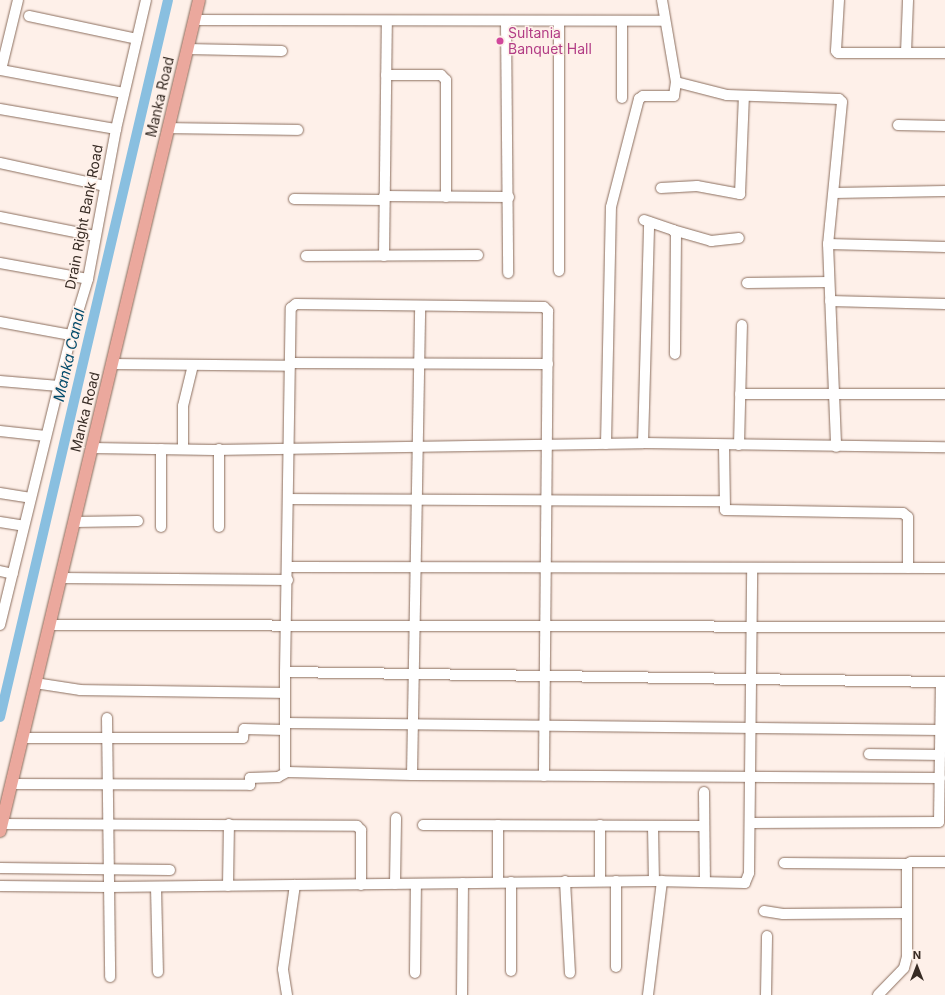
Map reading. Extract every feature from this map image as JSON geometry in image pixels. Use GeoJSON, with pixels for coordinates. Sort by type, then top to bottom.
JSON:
{"type":"FeatureCollection","features":[{"type":"Feature","properties":{"kind":"main road","name":"Manka Road"},"geometry":{"type":"LineString","coordinates":[[1,828],[199,0]]}},
{"type":"Feature","properties":{"kind":"street"},"geometry":{"type":"LineString","coordinates":[[18,0],[4,38],[1,70],[124,93]]}},
{"type":"Feature","properties":{"kind":"street","name":"Drain Right Bank Road"},"geometry":{"type":"LineString","coordinates":[[0,625],[2,610],[71,334],[88,279],[116,128],[146,0]]}},
{"type":"Feature","properties":{"kind":"street"},"geometry":{"type":"LineString","coordinates":[[606,444],[611,207],[640,99],[643,96],[674,96],[676,82],[664,21],[662,0]]}},
{"type":"Feature","properties":{"kind":"street"},"geometry":{"type":"LineString","coordinates":[[839,0],[836,51],[838,53],[945,52]]}},
{"type":"Feature","properties":{"kind":"street"},"geometry":{"type":"LineString","coordinates":[[906,53],[908,0]]}},
{"type":"Feature","properties":{"kind":"street"},"geometry":{"type":"LineString","coordinates":[[29,16],[137,39]]}},
{"type":"Feature","properties":{"kind":"street"},"geometry":{"type":"LineString","coordinates":[[194,20],[387,22],[664,21]]}},
{"type":"Feature","properties":{"kind":"street"},"geometry":{"type":"LineString","coordinates":[[384,256],[387,22]]}},
{"type":"Feature","properties":{"kind":"street"},"geometry":{"type":"LineString","coordinates":[[506,22],[509,197],[508,274]]}},
{"type":"Feature","properties":{"kind":"street"},"geometry":{"type":"LineString","coordinates":[[559,22],[560,271]]}},
{"type":"Feature","properties":{"kind":"street"},"geometry":{"type":"LineString","coordinates":[[622,22],[622,98]]}},
{"type":"Feature","properties":{"kind":"street"},"geometry":{"type":"LineString","coordinates":[[187,49],[282,51]]}},
{"type":"Feature","properties":{"kind":"street"},"geometry":{"type":"LineString","coordinates":[[386,75],[441,75],[446,80],[446,197]]}},
{"type":"Feature","properties":{"kind":"street"},"geometry":{"type":"LineString","coordinates":[[676,82],[727,95],[839,99],[842,102],[828,244],[836,447]]}},
{"type":"Feature","properties":{"kind":"street"},"geometry":{"type":"LineString","coordinates":[[661,188],[697,186],[740,194],[744,96]]}},
{"type":"Feature","properties":{"kind":"street"},"geometry":{"type":"LineString","coordinates":[[0,109],[116,128]]}},
{"type":"Feature","properties":{"kind":"street"},"geometry":{"type":"LineString","coordinates":[[898,125],[945,126]]}},
{"type":"Feature","properties":{"kind":"street"},"geometry":{"type":"LineString","coordinates":[[168,128],[298,130]]}},
{"type":"Feature","properties":{"kind":"street"},"geometry":{"type":"LineString","coordinates":[[0,163],[105,186]]}},
{"type":"Feature","properties":{"kind":"street"},"geometry":{"type":"LineString","coordinates":[[834,193],[945,192]]}},
{"type":"Feature","properties":{"kind":"street"},"geometry":{"type":"LineString","coordinates":[[294,199],[509,197]]}},
{"type":"Feature","properties":{"kind":"street"},"geometry":{"type":"LineString","coordinates":[[0,217],[95,236]]}},
{"type":"Feature","properties":{"kind":"street"},"geometry":{"type":"LineString","coordinates":[[643,443],[646,221],[711,241],[739,238]]}},
{"type":"Feature","properties":{"kind":"street"},"geometry":{"type":"LineString","coordinates":[[673,230],[676,234],[675,354]]}},
{"type":"Feature","properties":{"kind":"street"},"geometry":{"type":"LineString","coordinates":[[828,244],[945,247]]}},
{"type":"Feature","properties":{"kind":"street"},"geometry":{"type":"LineString","coordinates":[[306,256],[478,255]]}},
{"type":"Feature","properties":{"kind":"street"},"geometry":{"type":"LineString","coordinates":[[0,264],[88,279]]}},
{"type":"Feature","properties":{"kind":"street"},"geometry":{"type":"LineString","coordinates":[[747,283],[829,282]]}},
{"type":"Feature","properties":{"kind":"street"},"geometry":{"type":"LineString","coordinates":[[830,301],[945,304]]}},
{"type":"Feature","properties":{"kind":"street"},"geometry":{"type":"LineString","coordinates":[[287,772],[285,672],[288,580],[290,365],[293,306],[544,307],[548,311],[548,444],[544,626],[544,776]]}},
{"type":"Feature","properties":{"kind":"street"},"geometry":{"type":"LineString","coordinates":[[412,775],[420,307]]}},
{"type":"Feature","properties":{"kind":"street"},"geometry":{"type":"LineString","coordinates":[[0,322],[71,334]]}},
{"type":"Feature","properties":{"kind":"street"},"geometry":{"type":"LineString","coordinates":[[739,445],[742,324]]}},
{"type":"Feature","properties":{"kind":"street"},"geometry":{"type":"LineString","coordinates":[[112,364],[548,364]]}},
{"type":"Feature","properties":{"kind":"street"},"geometry":{"type":"LineString","coordinates":[[183,449],[183,406],[193,365]]}},
{"type":"Feature","properties":{"kind":"street"},"geometry":{"type":"LineString","coordinates":[[0,381],[59,386]]}},
{"type":"Feature","properties":{"kind":"street"},"geometry":{"type":"LineString","coordinates":[[740,394],[945,394]]}},
{"type":"Feature","properties":{"kind":"street"},"geometry":{"type":"LineString","coordinates":[[0,431],[46,436]]}},
{"type":"Feature","properties":{"kind":"street"},"geometry":{"type":"LineString","coordinates":[[92,448],[219,449],[643,443],[836,447],[945,447]]}},
{"type":"Feature","properties":{"kind":"street"},"geometry":{"type":"LineString","coordinates":[[724,445],[723,501],[724,508],[728,511],[903,513],[908,516],[908,568]]}},
{"type":"Feature","properties":{"kind":"street"},"geometry":{"type":"LineString","coordinates":[[161,449],[161,527]]}},
{"type":"Feature","properties":{"kind":"street"},"geometry":{"type":"LineString","coordinates":[[219,449],[219,527]]}},
{"type":"Feature","properties":{"kind":"street"},"geometry":{"type":"LineString","coordinates":[[0,493],[31,498]]}},
{"type":"Feature","properties":{"kind":"street"},"geometry":{"type":"LineString","coordinates":[[288,499],[417,498],[723,501]]}},
{"type":"Feature","properties":{"kind":"street"},"geometry":{"type":"LineString","coordinates":[[74,522],[138,520]]}},
{"type":"Feature","properties":{"kind":"street"},"geometry":{"type":"LineString","coordinates":[[0,522],[24,526]]}},
{"type":"Feature","properties":{"kind":"street"},"geometry":{"type":"LineString","coordinates":[[288,567],[945,568]]}},
{"type":"Feature","properties":{"kind":"street"},"geometry":{"type":"LineString","coordinates":[[0,886],[109,888],[565,881],[745,883],[748,880],[750,823],[752,568]]}},
{"type":"Feature","properties":{"kind":"street"},"geometry":{"type":"LineString","coordinates":[[0,572],[12,574]]}},
{"type":"Feature","properties":{"kind":"street"},"geometry":{"type":"LineString","coordinates":[[60,578],[288,580]]}},
{"type":"Feature","properties":{"kind":"street"},"geometry":{"type":"LineString","coordinates":[[49,625],[945,627]]}},
{"type":"Feature","properties":{"kind":"street"},"geometry":{"type":"LineString","coordinates":[[285,672],[943,682],[940,755],[940,820],[937,823],[750,823]]}},
{"type":"Feature","properties":{"kind":"street"},"geometry":{"type":"LineString","coordinates":[[35,683],[80,690],[285,693]]}},
{"type":"Feature","properties":{"kind":"street"},"geometry":{"type":"LineString","coordinates":[[107,718],[110,977]]}},
{"type":"Feature","properties":{"kind":"street"},"geometry":{"type":"LineString","coordinates":[[22,738],[243,738],[244,729],[413,724],[751,726],[941,730]]}},
{"type":"Feature","properties":{"kind":"street"},"geometry":{"type":"LineString","coordinates":[[868,754],[940,755]]}},
{"type":"Feature","properties":{"kind":"street"},"geometry":{"type":"LineString","coordinates":[[11,784],[250,785],[250,778],[278,777],[287,772],[412,775],[940,778]]}},
{"type":"Feature","properties":{"kind":"street"},"geometry":{"type":"LineString","coordinates":[[704,792],[705,882]]}},
{"type":"Feature","properties":{"kind":"street"},"geometry":{"type":"LineString","coordinates":[[395,884],[396,818]]}},
{"type":"Feature","properties":{"kind":"street"},"geometry":{"type":"LineString","coordinates":[[1,828],[109,824],[229,824],[360,827],[361,885]]}},
{"type":"Feature","properties":{"kind":"street"},"geometry":{"type":"LineString","coordinates":[[228,886],[229,824]]}},
{"type":"Feature","properties":{"kind":"street"},"geometry":{"type":"LineString","coordinates":[[423,825],[704,826]]}},
{"type":"Feature","properties":{"kind":"street"},"geometry":{"type":"LineString","coordinates":[[600,825],[600,881]]}},
{"type":"Feature","properties":{"kind":"street"},"geometry":{"type":"LineString","coordinates":[[498,826],[498,882]]}},
{"type":"Feature","properties":{"kind":"street"},"geometry":{"type":"LineString","coordinates":[[648,995],[658,881],[653,826]]}},
{"type":"Feature","properties":{"kind":"street"},"geometry":{"type":"LineString","coordinates":[[784,863],[907,864],[911,862],[945,862]]}},
{"type":"Feature","properties":{"kind":"street"},"geometry":{"type":"LineString","coordinates":[[878,995],[904,968],[907,957],[907,864]]}},
{"type":"Feature","properties":{"kind":"street"},"geometry":{"type":"LineString","coordinates":[[0,868],[170,870]]}},
{"type":"Feature","properties":{"kind":"street"},"geometry":{"type":"LineString","coordinates":[[565,881],[570,973]]}},
{"type":"Feature","properties":{"kind":"street"},"geometry":{"type":"LineString","coordinates":[[616,881],[616,967]]}},
{"type":"Feature","properties":{"kind":"street"},"geometry":{"type":"LineString","coordinates":[[511,882],[511,971]]}},
{"type":"Feature","properties":{"kind":"street"},"geometry":{"type":"LineString","coordinates":[[462,995],[463,883]]}},
{"type":"Feature","properties":{"kind":"street"},"geometry":{"type":"LineString","coordinates":[[415,973],[416,884]]}},
{"type":"Feature","properties":{"kind":"street"},"geometry":{"type":"LineString","coordinates":[[287,995],[283,969],[295,885]]}},
{"type":"Feature","properties":{"kind":"street"},"geometry":{"type":"LineString","coordinates":[[156,887],[158,972]]}},
{"type":"Feature","properties":{"kind":"street"},"geometry":{"type":"LineString","coordinates":[[764,911],[783,914],[907,913]]}},
{"type":"Feature","properties":{"kind":"street"},"geometry":{"type":"LineString","coordinates":[[766,995],[767,936]]}},
{"type":"Feature","properties":{"kind":"waterway","name":"Manka Canal"},"geometry":{"type":"LineString","coordinates":[[0,717],[168,0]]}},
{"type":"Feature","properties":{"kind":"place","name":"Sultania Banquet Hall"},"geometry":{"type":"Point","coordinates":[500,41]}}]}
